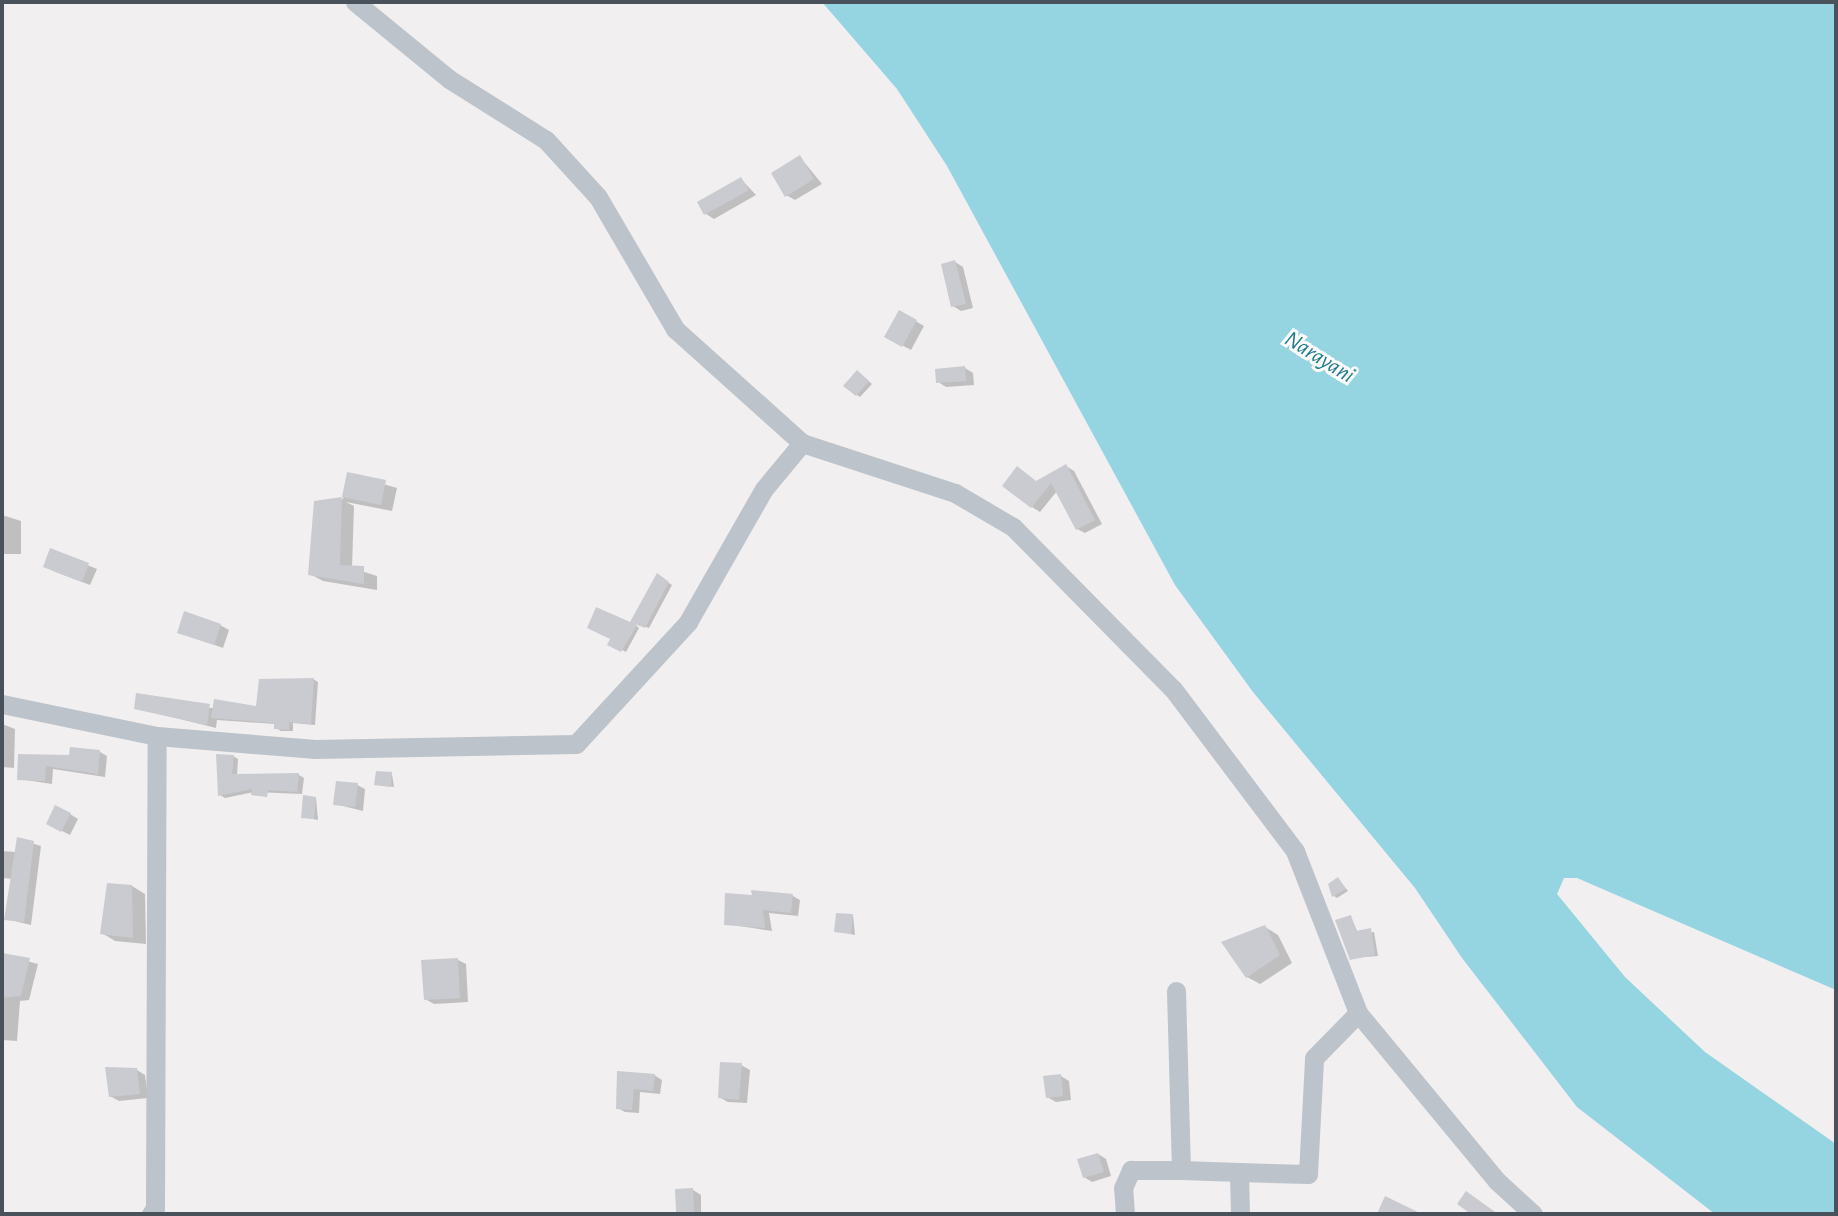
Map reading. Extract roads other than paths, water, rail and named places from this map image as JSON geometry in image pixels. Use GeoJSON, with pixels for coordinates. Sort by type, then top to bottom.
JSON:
{"type":"FeatureCollection","features":[{"type":"Feature","properties":{"kind":"street"},"geometry":{"type":"LineString","coordinates":[[355,2],[449,79],[546,140],[598,197],[676,329],[802,443],[955,493],[1013,527],[1173,689],[1295,851],[1358,1013],[1497,1181],[1533,1214]]}},
{"type":"Feature","properties":{"kind":"street"},"geometry":{"type":"LineString","coordinates":[[2,704],[157,736],[315,749],[576,744],[688,622],[764,489],[802,443]]}},
{"type":"Feature","properties":{"kind":"street"},"geometry":{"type":"LineString","coordinates":[[151,1214],[155,1208],[157,736]]}},
{"type":"Feature","properties":{"kind":"street"},"geometry":{"type":"LineString","coordinates":[[1176,991],[1181,1170]]}},
{"type":"Feature","properties":{"kind":"street"},"geometry":{"type":"LineString","coordinates":[[1125,1214],[1123,1188],[1131,1170],[1308,1174],[1314,1058],[1358,1013]]}},
{"type":"Feature","properties":{"kind":"street"},"geometry":{"type":"LineString","coordinates":[[1239,1172],[1240,1214]]}},
{"type":"Feature","properties":{"kind":"water","name":"Narayani"},"geometry":{"type":"Polygon","coordinates":[[[822,2],[1836,2],[1836,990],[1577,878],[1564,878],[1557,894],[1625,977],[1705,1052],[1836,1144],[1836,1214],[1715,1214],[1577,1107],[1462,958],[1415,888],[1253,692],[1175,585],[947,166],[897,89],[822,2]]]}}]}
